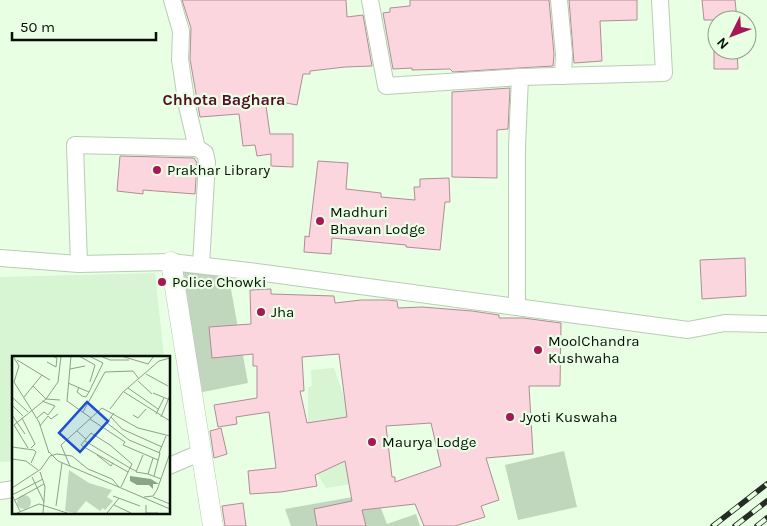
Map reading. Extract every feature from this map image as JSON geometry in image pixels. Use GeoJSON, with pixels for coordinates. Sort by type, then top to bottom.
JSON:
{"type":"FeatureCollection","features":[{"type":"Feature","properties":{"kind":"street"},"geometry":{"type":"LineString","coordinates":[[172,0],[181,31],[180,60],[196,148]]}},
{"type":"Feature","properties":{"kind":"street"},"geometry":{"type":"LineString","coordinates":[[370,0],[386,86],[520,77],[664,73],[660,0]]}},
{"type":"Feature","properties":{"kind":"street"},"geometry":{"type":"LineString","coordinates":[[559,0],[564,54],[563,76]]}},
{"type":"Feature","properties":{"kind":"street"},"geometry":{"type":"LineString","coordinates":[[517,306],[520,77]]}},
{"type":"Feature","properties":{"kind":"street"},"geometry":{"type":"LineString","coordinates":[[78,264],[75,145],[196,148],[205,153],[207,162],[201,266]]}},
{"type":"Feature","properties":{"kind":"street"},"geometry":{"type":"LineString","coordinates":[[0,258],[78,264],[171,262],[688,330],[726,323],[767,324]]}},
{"type":"Feature","properties":{"kind":"street"},"geometry":{"type":"LineString","coordinates":[[171,262],[213,526]]}},
{"type":"Feature","properties":{"kind":"street"},"geometry":{"type":"LineString","coordinates":[[170,466],[202,452]]}},
{"type":"Feature","properties":{"kind":"shaded area"},"geometry":{"type":"Polygon","coordinates":[[[176,269],[228,273],[248,383],[198,393],[176,269]]]}},
{"type":"Feature","properties":{"kind":"shaded area"},"geometry":{"type":"Polygon","coordinates":[[[155,273],[164,356],[12,356],[12,461],[0,462],[0,277],[155,273]]]}},
{"type":"Feature","properties":{"kind":"shaded area"},"geometry":{"type":"Polygon","coordinates":[[[334,368],[352,421],[357,483],[326,488],[315,470],[308,423],[308,388],[312,386],[311,370],[334,368]]]}},
{"type":"Feature","properties":{"kind":"shaded area"},"geometry":{"type":"Polygon","coordinates":[[[564,451],[577,507],[518,520],[505,465],[564,451]]]}},
{"type":"Feature","properties":{"kind":"shaded area"},"geometry":{"type":"Polygon","coordinates":[[[375,493],[387,524],[416,514],[420,526],[291,526],[285,509],[375,493]]]}},
{"type":"Feature","properties":{"kind":"building"},"geometry":{"type":"Polygon","coordinates":[[[182,0],[346,0],[347,17],[363,15],[372,66],[310,71],[310,74],[303,74],[297,105],[265,99],[270,134],[293,134],[293,167],[271,166],[271,154],[257,156],[255,145],[243,146],[239,114],[200,117],[190,59],[191,28],[182,0]]]}},
{"type":"Feature","properties":{"kind":"building"},"geometry":{"type":"Polygon","coordinates":[[[410,0],[549,0],[554,54],[553,66],[453,72],[450,69],[393,69],[383,13],[390,12],[390,8],[410,6],[410,0]]]}},
{"type":"Feature","properties":{"kind":"building"},"geometry":{"type":"Polygon","coordinates":[[[569,0],[637,0],[637,20],[600,21],[602,61],[574,63],[569,0]]]}},
{"type":"Feature","properties":{"kind":"building"},"geometry":{"type":"Polygon","coordinates":[[[702,0],[735,0],[736,10],[707,10],[707,20],[704,20],[702,0]]]}},
{"type":"Feature","properties":{"kind":"building"},"geometry":{"type":"Polygon","coordinates":[[[714,60],[738,60],[738,69],[714,69],[714,60]]]}},
{"type":"Feature","properties":{"kind":"building"},"geometry":{"type":"Polygon","coordinates":[[[510,88],[508,129],[497,130],[497,178],[452,177],[452,92],[510,88]]]}},
{"type":"Feature","properties":{"kind":"building"},"geometry":{"type":"Polygon","coordinates":[[[120,156],[194,158],[197,163],[195,194],[143,190],[143,194],[117,191],[120,156]]]}},
{"type":"Feature","properties":{"kind":"building"},"geometry":{"type":"Polygon","coordinates":[[[318,161],[348,163],[346,189],[381,193],[381,197],[415,200],[414,187],[420,187],[420,179],[449,178],[450,202],[445,202],[440,250],[332,238],[331,254],[304,252],[305,236],[309,237],[318,161]]]}},
{"type":"Feature","properties":{"kind":"building"},"geometry":{"type":"Polygon","coordinates":[[[745,258],[746,296],[702,299],[700,260],[745,258]]]}},
{"type":"Feature","properties":{"kind":"building"},"geometry":{"type":"Polygon","coordinates":[[[271,289],[271,294],[334,296],[335,303],[361,300],[397,301],[398,308],[422,307],[472,311],[499,315],[499,318],[523,318],[561,323],[560,386],[529,386],[533,454],[486,458],[499,500],[481,506],[485,517],[455,526],[424,526],[415,504],[362,510],[366,526],[317,526],[314,509],[352,501],[345,461],[315,475],[317,486],[281,492],[250,494],[248,471],[276,468],[269,412],[236,417],[237,424],[218,427],[214,405],[257,398],[257,366],[253,366],[253,354],[212,358],[209,327],[251,324],[250,290],[271,289]],[[339,354],[302,357],[304,391],[300,391],[307,423],[347,417],[339,354]],[[431,423],[386,426],[392,477],[395,477],[395,482],[441,466],[431,423]]]}},
{"type":"Feature","properties":{"kind":"building"},"geometry":{"type":"Polygon","coordinates":[[[221,428],[227,454],[214,458],[210,431],[221,428]]]}},
{"type":"Feature","properties":{"kind":"building"},"geometry":{"type":"Polygon","coordinates":[[[243,503],[246,526],[225,526],[222,506],[243,503]]]}},
{"type":"Feature","properties":{"kind":"railway"},"geometry":{"type":"LineString","coordinates":[[713,526],[767,484]]}},
{"type":"Feature","properties":{"kind":"railway"},"geometry":{"type":"LineString","coordinates":[[735,526],[767,501]]}},
{"type":"Feature","properties":{"kind":"railway"},"geometry":{"type":"LineString","coordinates":[[757,526],[767,518]]}},
{"type":"Feature","properties":{"kind":"place","name":"Prakhar Library"},"geometry":{"type":"Point","coordinates":[157,170]}},
{"type":"Feature","properties":{"kind":"place","name":"Madhuri Bhavan Lodge"},"geometry":{"type":"Point","coordinates":[320,221]}},
{"type":"Feature","properties":{"kind":"place","name":"Police Chowki"},"geometry":{"type":"Point","coordinates":[162,282]}},
{"type":"Feature","properties":{"kind":"place","name":"Jha"},"geometry":{"type":"Point","coordinates":[261,312]}},
{"type":"Feature","properties":{"kind":"place","name":"MoolChandra Kushwaha"},"geometry":{"type":"Point","coordinates":[538,350]}},
{"type":"Feature","properties":{"kind":"place","name":"Jyoti Kuswaha"},"geometry":{"type":"Point","coordinates":[510,417]}},
{"type":"Feature","properties":{"kind":"place","name":"Maurya Lodge"},"geometry":{"type":"Point","coordinates":[372,442]}},
{"type":"Feature","properties":{"kind":"district","name":"Chhota Baghara"},"geometry":{"type":"Point","coordinates":[224,99]}}]}
